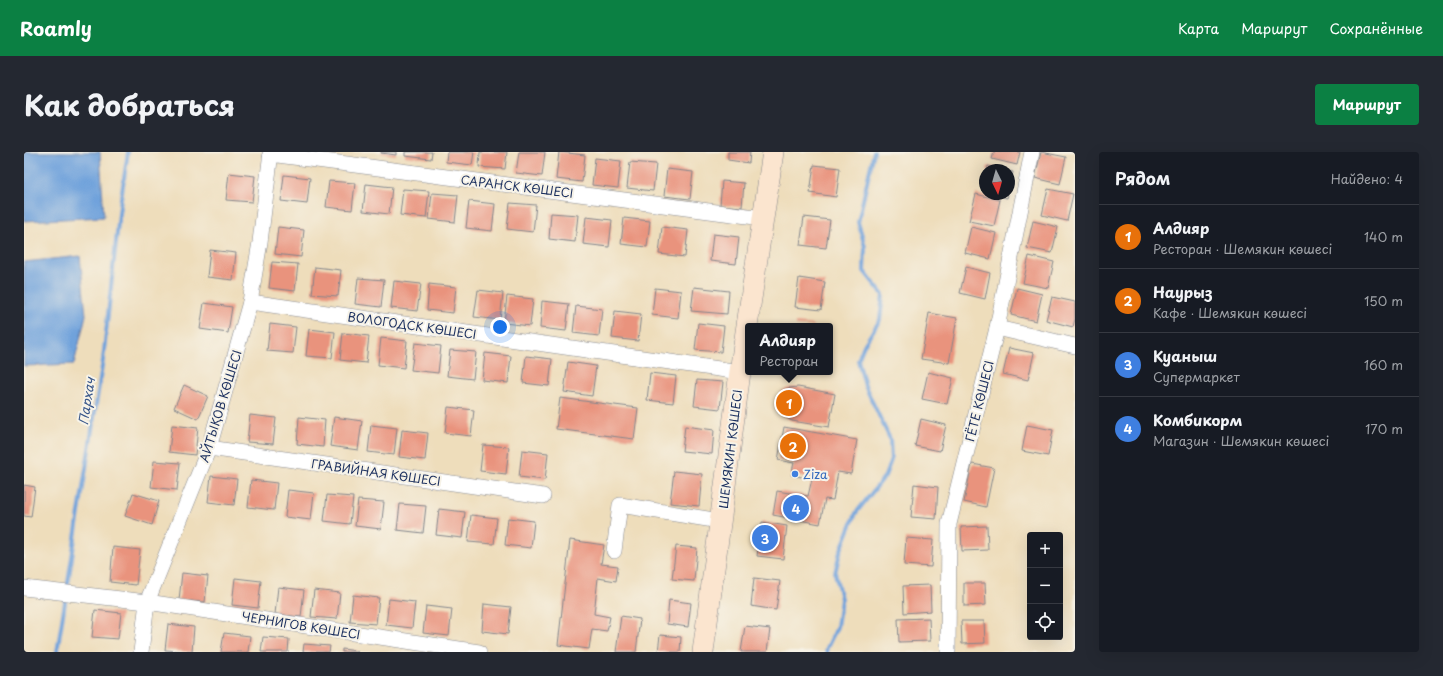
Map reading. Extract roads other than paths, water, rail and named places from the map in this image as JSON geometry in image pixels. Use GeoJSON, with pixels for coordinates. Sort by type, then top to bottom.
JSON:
{"type":"FeatureCollection","features":[{"type":"Feature","properties":{"kind":"main road","name":"ШЕМЯКИН КӨШЕСІ"},"geometry":{"type":"LineString","coordinates":[[747,323],[773,152]]}},
{"type":"Feature","properties":{"kind":"main road","name":"ШЕМЯКИН КӨШЕСІ"},"geometry":{"type":"LineString","coordinates":[[703,652],[745,339]]}},
{"type":"Feature","properties":{"kind":"street","name":"ГЁТЕ КӨШЕСІ"},"geometry":{"type":"LineString","coordinates":[[948,652],[949,524],[997,328],[1032,152]]}},
{"type":"Feature","properties":{"kind":"street","name":"САРАНСК КӨШЕСІ"},"geometry":{"type":"LineString","coordinates":[[270,153],[763,218]]}},
{"type":"Feature","properties":{"kind":"street","name":"АЙТЫҚОВ КӨШЕСІ"},"geometry":{"type":"LineString","coordinates":[[141,652],[147,602],[209,448],[250,302],[260,242],[270,153]]}},
{"type":"Feature","properties":{"kind":"street","name":"ВОЛОГОДСК КӨШЕСІ"},"geometry":{"type":"LineString","coordinates":[[250,302],[740,372]]}},
{"type":"Feature","properties":{"kind":"street"},"geometry":{"type":"LineString","coordinates":[[997,328],[1075,346]]}},
{"type":"Feature","properties":{"kind":"street","name":"ГРАВИЙНАЯ КӨШЕСІ"},"geometry":{"type":"LineString","coordinates":[[209,448],[543,496]]}},
{"type":"Feature","properties":{"kind":"street"},"geometry":{"type":"LineString","coordinates":[[614,551],[620,505],[720,521]]}},
{"type":"Feature","properties":{"kind":"street","name":"ЧЕРНИГОВ КӨШЕСІ"},"geometry":{"type":"LineString","coordinates":[[24,588],[147,602],[479,652]]}},
{"type":"Feature","properties":{"kind":"water"},"geometry":{"type":"Polygon","coordinates":[[[24,152],[100,152],[104,217],[24,221],[24,152]]]}},
{"type":"Feature","properties":{"kind":"water"},"geometry":{"type":"Polygon","coordinates":[[[80,256],[86,315],[74,364],[24,366],[24,262],[80,256]]]}},
{"type":"Feature","properties":{"kind":"waterway","name":"Пархач"},"geometry":{"type":"LineString","coordinates":[[67,589],[103,360],[120,205],[128,152]]}},
{"type":"Feature","properties":{"kind":"waterway"},"geometry":{"type":"LineString","coordinates":[[827,652],[826,650],[837,627],[841,599],[835,573],[840,552],[856,513],[885,476],[891,460],[890,439],[865,386],[858,360],[864,345],[880,320],[883,295],[864,271],[865,247],[858,222],[874,152]]}},
{"type":"Feature","properties":{"kind":"waterway","name":"Пархач"},"geometry":{"type":"LineString","coordinates":[[57,652],[66,596]]}},
{"type":"Feature","properties":{"kind":"place","name":"Алдияр"},"geometry":{"type":"Point","coordinates":[789,403]}},
{"type":"Feature","properties":{"kind":"place","name":"Наурыз"},"geometry":{"type":"Point","coordinates":[793,446]}},
{"type":"Feature","properties":{"kind":"place","name":"Ziza"},"geometry":{"type":"Point","coordinates":[795,474]}},
{"type":"Feature","properties":{"kind":"place","name":"Комбикорм"},"geometry":{"type":"Point","coordinates":[796,508]}},
{"type":"Feature","properties":{"kind":"place","name":"Куаныш"},"geometry":{"type":"Point","coordinates":[765,538]}}]}
